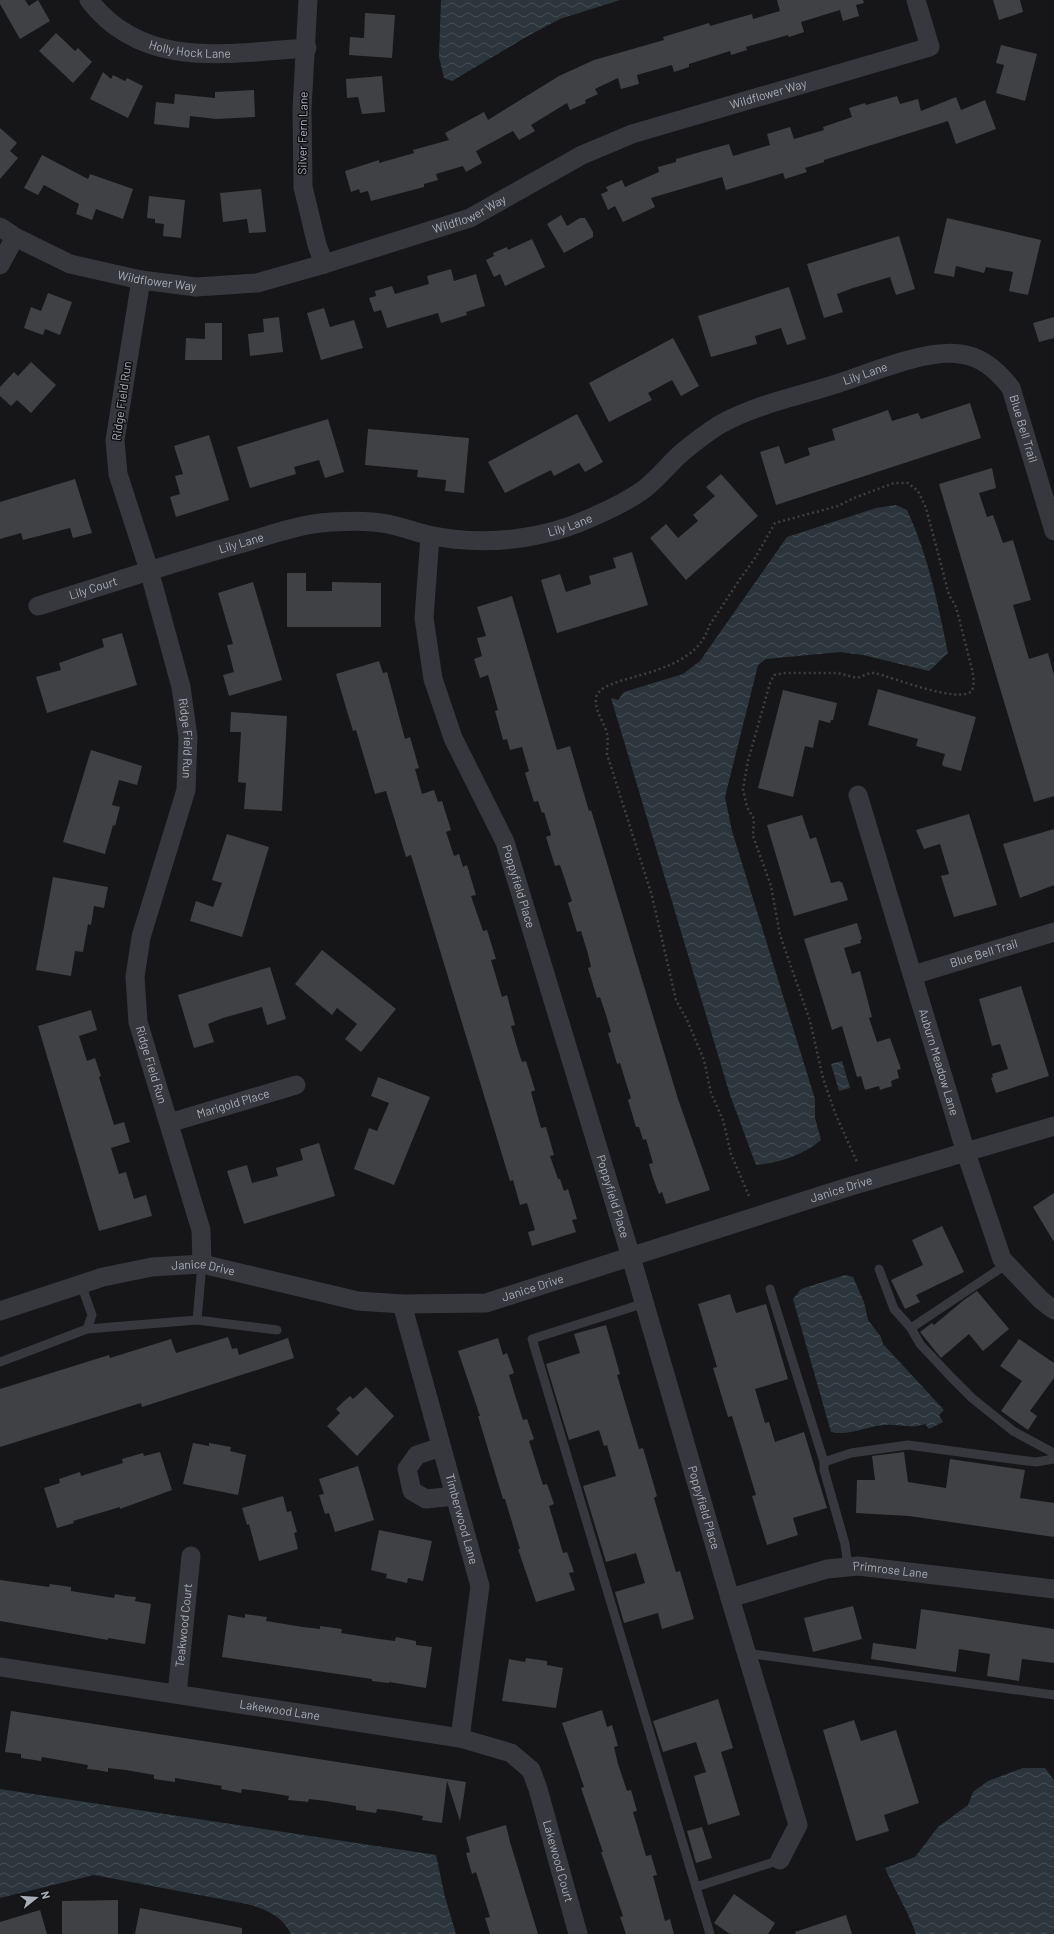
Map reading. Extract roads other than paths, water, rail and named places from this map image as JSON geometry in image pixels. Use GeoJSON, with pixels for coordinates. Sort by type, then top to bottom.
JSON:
{"type":"FeatureCollection","features":[{"type":"Feature","properties":{"kind":"street","name":"Holly Hock Lane"},"geometry":{"type":"LineString","coordinates":[[89,0],[96,9],[123,33],[151,46],[176,52],[207,54],[307,48]]}},
{"type":"Feature","properties":{"kind":"street","name":"Silver Fern Lane"},"geometry":{"type":"LineString","coordinates":[[308,0],[307,48],[302,109],[303,187],[317,245],[324,264]]}},
{"type":"Feature","properties":{"kind":"street","name":"Wildflower Way"},"geometry":{"type":"LineString","coordinates":[[7,232],[70,264],[141,280],[196,287],[257,283],[324,264],[470,218],[582,155],[632,134],[930,47],[916,0]]}},
{"type":"Feature","properties":{"kind":"street"},"geometry":{"type":"LineString","coordinates":[[0,265],[7,232]]}},
{"type":"Feature","properties":{"kind":"street","name":"Ridge Field Run"},"geometry":{"type":"LineString","coordinates":[[141,280],[115,440],[118,474],[149,570],[181,687],[188,737],[186,790],[141,937],[135,977],[138,1022],[201,1230],[202,1264]]}},
{"type":"Feature","properties":{"kind":"street","name":"Lily Lane"},"geometry":{"type":"LineString","coordinates":[[149,570],[291,529],[319,523],[352,522],[386,524],[430,536],[484,542],[520,539],[575,525],[623,502],[645,488],[685,450],[719,426],[750,411],[930,355],[958,353]]}},
{"type":"Feature","properties":{"kind":"street","name":"Blue Bell Trail"},"geometry":{"type":"LineString","coordinates":[[958,353],[975,357],[991,367],[1002,376],[1010,388],[1054,531]]}},
{"type":"Feature","properties":{"kind":"street","name":"Poppyfield Place"},"geometry":{"type":"LineString","coordinates":[[430,536],[424,618],[433,679],[453,738],[505,842],[632,1257],[746,1653],[798,1825],[780,1860]]}},
{"type":"Feature","properties":{"kind":"street","name":"Lily Court"},"geometry":{"type":"LineString","coordinates":[[38,606],[149,570]]}},
{"type":"Feature","properties":{"kind":"street","name":"Auburn Meadow Lane"},"geometry":{"type":"LineString","coordinates":[[858,795],[914,975],[966,1153],[1002,1259],[1052,1305]]}},
{"type":"Feature","properties":{"kind":"street","name":"Blue Bell Trail"},"geometry":{"type":"LineString","coordinates":[[914,975],[1054,932]]}},
{"type":"Feature","properties":{"kind":"street","name":"Marigold Place"},"geometry":{"type":"LineString","coordinates":[[169,1123],[296,1085]]}},
{"type":"Feature","properties":{"kind":"street","name":"Janice Drive"},"geometry":{"type":"LineString","coordinates":[[0,1311],[103,1277],[152,1267],[202,1264],[358,1301],[402,1304],[486,1303],[848,1188],[1054,1126]]}},
{"type":"Feature","properties":{"kind":"street","name":"Timberwood Lane"},"geometry":{"type":"LineString","coordinates":[[402,1304],[480,1586],[460,1738]]}},
{"type":"Feature","properties":{"kind":"street"},"geometry":{"type":"LineString","coordinates":[[441,1447],[417,1455],[408,1470],[412,1491],[426,1499],[455,1496]]}},
{"type":"Feature","properties":{"kind":"street","name":"Teakwood Court"},"geometry":{"type":"LineString","coordinates":[[177,1694],[191,1556]]}},
{"type":"Feature","properties":{"kind":"street","name":"Primrose Lane"},"geometry":{"type":"LineString","coordinates":[[730,1598],[827,1569],[848,1566],[1054,1589]]}},
{"type":"Feature","properties":{"kind":"street","name":"Lakewood Lane"},"geometry":{"type":"LineString","coordinates":[[0,1667],[460,1738],[511,1753],[531,1770],[538,1789]]}},
{"type":"Feature","properties":{"kind":"street","name":"Lakewood Court"},"geometry":{"type":"LineString","coordinates":[[538,1789],[578,1934]]}},
{"type":"Feature","properties":{"kind":"lane"},"geometry":{"type":"LineString","coordinates":[[197,1320],[202,1264]]}},
{"type":"Feature","properties":{"kind":"lane"},"geometry":{"type":"LineString","coordinates":[[911,1328],[1007,1264]]}},
{"type":"Feature","properties":{"kind":"lane"},"geometry":{"type":"LineString","coordinates":[[879,1269],[894,1309],[911,1328],[920,1344],[972,1398],[1013,1431],[1054,1453]]}},
{"type":"Feature","properties":{"kind":"lane"},"geometry":{"type":"LineString","coordinates":[[81,1284],[92,1315],[87,1329]]}},
{"type":"Feature","properties":{"kind":"lane"},"geometry":{"type":"LineString","coordinates":[[770,1289],[824,1462],[824,1470],[845,1544],[848,1566]]}},
{"type":"Feature","properties":{"kind":"lane"},"geometry":{"type":"LineString","coordinates":[[644,1303],[532,1339],[710,1934]]}},
{"type":"Feature","properties":{"kind":"lane"},"geometry":{"type":"LineString","coordinates":[[0,1362],[87,1329],[197,1320],[276,1330]]}},
{"type":"Feature","properties":{"kind":"lane"},"geometry":{"type":"LineString","coordinates":[[824,1462],[851,1452],[908,1445],[1025,1461],[1036,1462],[1054,1459]]}},
{"type":"Feature","properties":{"kind":"lane"},"geometry":{"type":"LineString","coordinates":[[746,1653],[1054,1695]]}},
{"type":"Feature","properties":{"kind":"lane"},"geometry":{"type":"LineString","coordinates":[[696,1887],[780,1860]]}},
{"type":"Feature","properties":{"kind":"water"},"geometry":{"type":"Polygon","coordinates":[[[441,0],[620,0],[560,19],[526,37],[452,81],[444,78],[439,57],[441,0]]]}},
{"type":"Feature","properties":{"kind":"water"},"geometry":{"type":"Polygon","coordinates":[[[896,505],[907,510],[921,544],[936,598],[948,653],[929,671],[863,655],[840,652],[766,659],[758,665],[725,797],[732,831],[815,1099],[815,1118],[821,1140],[799,1154],[782,1160],[756,1165],[730,1095],[611,698],[618,700],[624,692],[683,674],[700,661],[787,537],[876,508],[896,505]]]}},
{"type":"Feature","properties":{"kind":"water"},"geometry":{"type":"Polygon","coordinates":[[[842,1061],[850,1088],[839,1091],[831,1064],[842,1061]]]}},
{"type":"Feature","properties":{"kind":"water"},"geometry":{"type":"Polygon","coordinates":[[[845,1275],[853,1277],[864,1302],[868,1320],[881,1337],[883,1344],[944,1410],[939,1415],[943,1422],[929,1429],[925,1424],[916,1426],[885,1425],[845,1433],[831,1432],[793,1299],[801,1289],[845,1275]]]}},
{"type":"Feature","properties":{"kind":"water"},"geometry":{"type":"Polygon","coordinates":[[[1023,1768],[1045,1768],[1054,1780],[1054,1934],[916,1934],[885,1868],[915,1857],[938,1827],[968,1805],[973,1792],[988,1781],[1023,1768]]]}},
{"type":"Feature","properties":{"kind":"water"},"geometry":{"type":"Polygon","coordinates":[[[0,1789],[436,1855],[445,1897],[456,1934],[291,1934],[283,1922],[273,1914],[254,1906],[94,1875],[0,1898],[0,1789]]]}}]}
